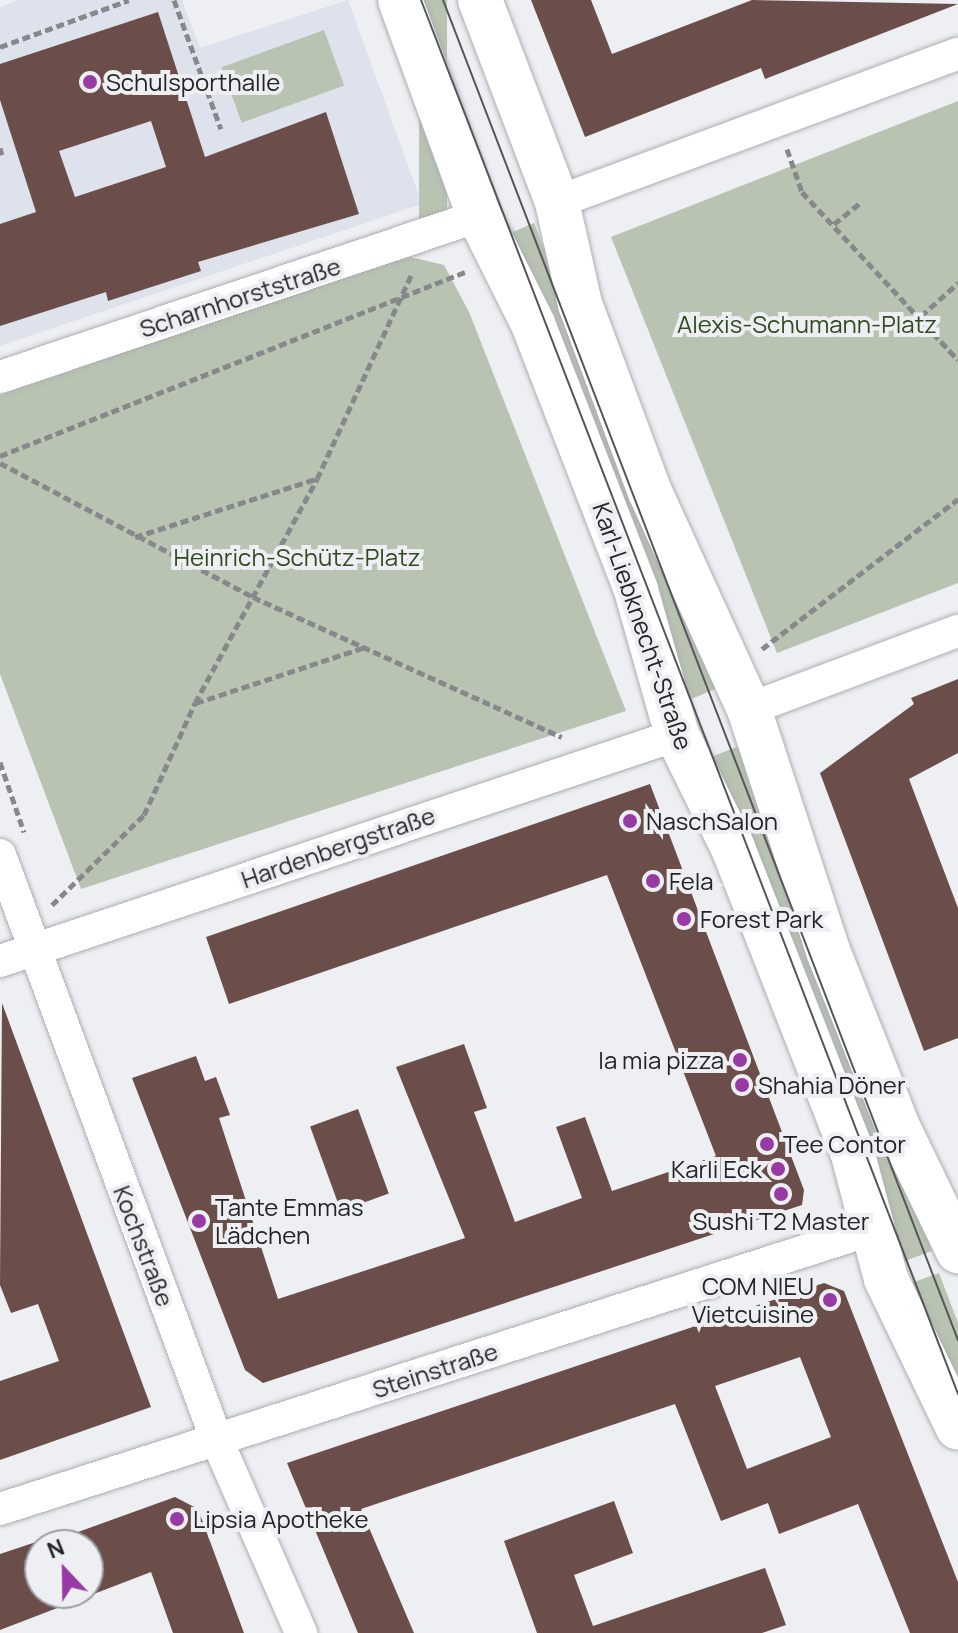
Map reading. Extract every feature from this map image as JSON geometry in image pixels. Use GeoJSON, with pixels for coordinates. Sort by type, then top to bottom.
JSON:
{"type":"FeatureCollection","features":[{"type":"Feature","properties":{"kind":"main road","name":"Karl-Liebknecht-Straße"},"geometry":{"type":"LineString","coordinates":[[400,0],[479,216],[533,324],[636,590],[677,735],[733,848],[852,1151],[870,1230],[958,1428]]}},
{"type":"Feature","properties":{"kind":"main road"},"geometry":{"type":"LineString","coordinates":[[480,0],[557,202],[580,304],[650,492],[749,709],[799,877],[946,1196],[958,1251]]}},
{"type":"Feature","properties":{"kind":"street"},"geometry":{"type":"LineString","coordinates":[[557,202],[958,54]]}},
{"type":"Feature","properties":{"kind":"street","name":"Scharnhorststraße"},"geometry":{"type":"LineString","coordinates":[[0,377],[479,216]]}},
{"type":"Feature","properties":{"kind":"street"},"geometry":{"type":"LineString","coordinates":[[749,709],[958,631]]}},
{"type":"Feature","properties":{"kind":"street","name":"Hardenbergstraße"},"geometry":{"type":"LineString","coordinates":[[0,961],[677,735]]}},
{"type":"Feature","properties":{"kind":"street","name":"Kochstraße"},"geometry":{"type":"LineString","coordinates":[[0,855],[216,1438],[301,1633]]}},
{"type":"Feature","properties":{"kind":"street","name":"Steinstraße"},"geometry":{"type":"LineString","coordinates":[[0,1509],[870,1230]]}},
{"type":"Feature","properties":{"kind":"path"},"geometry":{"type":"LineString","coordinates":[[0,47],[129,0]]}},
{"type":"Feature","properties":{"kind":"path"},"geometry":{"type":"LineString","coordinates":[[174,0],[221,129]]}},
{"type":"Feature","properties":{"kind":"path"},"geometry":{"type":"LineString","coordinates":[[0,148],[2,155]]}},
{"type":"Feature","properties":{"kind":"path"},"geometry":{"type":"LineString","coordinates":[[790,157],[802,192],[921,316],[958,360]]}},
{"type":"Feature","properties":{"kind":"path"},"geometry":{"type":"LineString","coordinates":[[834,224],[860,203]]}},
{"type":"Feature","properties":{"kind":"path"},"geometry":{"type":"LineString","coordinates":[[50,907],[144,815],[195,703],[317,479],[429,235]]}},
{"type":"Feature","properties":{"kind":"path"},"geometry":{"type":"LineString","coordinates":[[0,456],[466,272]]}},
{"type":"Feature","properties":{"kind":"path"},"geometry":{"type":"LineString","coordinates":[[921,316],[958,283]]}},
{"type":"Feature","properties":{"kind":"path"},"geometry":{"type":"LineString","coordinates":[[0,463],[134,537],[253,597],[562,737]]}},
{"type":"Feature","properties":{"kind":"path"},"geometry":{"type":"LineString","coordinates":[[134,537],[317,479]]}},
{"type":"Feature","properties":{"kind":"path"},"geometry":{"type":"LineString","coordinates":[[763,647],[958,499]]}},
{"type":"Feature","properties":{"kind":"path"},"geometry":{"type":"LineString","coordinates":[[195,703],[365,647]]}},
{"type":"Feature","properties":{"kind":"shaded area"},"geometry":{"type":"Polygon","coordinates":[[[19,0],[182,0],[200,48],[348,0],[422,204],[0,346],[0,7],[19,0]]]}},
{"type":"Feature","properties":{"kind":"green space"},"geometry":{"type":"Polygon","coordinates":[[[419,0],[447,0],[447,222],[419,222],[419,0]]]}},
{"type":"Feature","properties":{"kind":"green space"},"geometry":{"type":"Polygon","coordinates":[[[324,30],[344,85],[242,123],[222,67],[324,30]]]}},
{"type":"Feature","properties":{"kind":"green space","name":"Alexis-Schumann-Platz"},"geometry":{"type":"Polygon","coordinates":[[[958,101],[958,583],[777,653],[611,237],[958,101]]]}},
{"type":"Feature","properties":{"kind":"green space"},"geometry":{"type":"Polygon","coordinates":[[[534,223],[544,249],[553,247],[730,683],[674,706],[508,234],[534,223]]]}},
{"type":"Feature","properties":{"kind":"green space","name":"Heinrich-Schütz-Platz"},"geometry":{"type":"Polygon","coordinates":[[[406,256],[444,265],[469,312],[626,711],[81,889],[0,674],[0,395],[406,256]]]}},
{"type":"Feature","properties":{"kind":"green space"},"geometry":{"type":"Polygon","coordinates":[[[752,741],[932,1251],[902,1262],[698,762],[752,741]]]}},
{"type":"Feature","properties":{"kind":"green space"},"geometry":{"type":"Polygon","coordinates":[[[939,1273],[958,1323],[958,1406],[911,1283],[939,1273]]]}},
{"type":"Feature","properties":{"kind":"building"},"geometry":{"type":"Polygon","coordinates":[[[531,0],[591,0],[612,54],[752,0],[958,4],[765,79],[761,68],[585,137],[531,0]]]}},
{"type":"Feature","properties":{"kind":"building"},"geometry":{"type":"Polygon","coordinates":[[[158,12],[205,157],[326,112],[359,214],[198,262],[201,271],[108,301],[106,292],[0,326],[0,224],[36,212],[0,100],[0,64],[158,12]],[[151,121],[59,151],[75,197],[166,167],[151,121]]]}},
{"type":"Feature","properties":{"kind":"building"},"geometry":{"type":"Polygon","coordinates":[[[958,679],[958,753],[909,779],[958,908],[958,1038],[924,1051],[820,773],[914,704],[911,698],[958,679]]]}},
{"type":"Feature","properties":{"kind":"building"},"geometry":{"type":"Polygon","coordinates":[[[650,784],[804,1190],[802,1205],[263,1383],[245,1370],[132,1078],[196,1056],[205,1081],[216,1077],[230,1115],[219,1118],[278,1299],[465,1238],[396,1067],[464,1044],[487,1108],[474,1112],[515,1222],[582,1198],[556,1127],[585,1117],[612,1191],[716,1156],[607,875],[229,1004],[206,937],[650,784]]]}},
{"type":"Feature","properties":{"kind":"building"},"geometry":{"type":"Polygon","coordinates":[[[2,1003],[151,1407],[0,1460],[0,1381],[59,1361],[38,1304],[11,1313],[0,1285],[2,1003]]]}},
{"type":"Feature","properties":{"kind":"building"},"geometry":{"type":"Polygon","coordinates":[[[358,1109],[389,1194],[341,1211],[310,1126],[358,1109]]]}},
{"type":"Feature","properties":{"kind":"building"},"geometry":{"type":"Polygon","coordinates":[[[824,1283],[844,1291],[958,1582],[958,1633],[910,1633],[858,1504],[779,1534],[768,1503],[721,1521],[675,1404],[361,1509],[414,1633],[358,1633],[287,1463],[824,1283]],[[800,1357],[715,1386],[747,1469],[831,1437],[800,1357]]]}},
{"type":"Feature","properties":{"kind":"building"},"geometry":{"type":"Polygon","coordinates":[[[175,1497],[198,1509],[244,1633],[173,1633],[151,1572],[104,1590],[104,1529],[86,1529],[175,1497]]]}},
{"type":"Feature","properties":{"kind":"building"},"geometry":{"type":"Polygon","coordinates":[[[614,1501],[633,1553],[574,1575],[593,1626],[765,1568],[786,1625],[762,1633],[537,1633],[504,1541],[614,1501]]]}},
{"type":"Feature","properties":{"kind":"building"},"geometry":{"type":"Polygon","coordinates":[[[24,1546],[24,1609],[55,1609],[0,1630],[0,1554],[24,1546]]]}},
{"type":"Feature","properties":{"kind":"tram line"},"geometry":{"type":"LineString","coordinates":[[421,0],[958,1394]]}},
{"type":"Feature","properties":{"kind":"tram line"},"geometry":{"type":"LineString","coordinates":[[443,0],[958,1340]]}},
{"type":"Feature","properties":{"kind":"place","name":"Schulsporthalle"},"geometry":{"type":"Point","coordinates":[90,82]}},
{"type":"Feature","properties":{"kind":"place","name":"NaschSalon"},"geometry":{"type":"Point","coordinates":[630,821]}},
{"type":"Feature","properties":{"kind":"place","name":"Fela"},"geometry":{"type":"Point","coordinates":[653,881]}},
{"type":"Feature","properties":{"kind":"place","name":"Forest Park"},"geometry":{"type":"Point","coordinates":[684,919]}},
{"type":"Feature","properties":{"kind":"place","name":"la mia pizza"},"geometry":{"type":"Point","coordinates":[740,1060]}},
{"type":"Feature","properties":{"kind":"place","name":"Shahia Döner"},"geometry":{"type":"Point","coordinates":[742,1085]}},
{"type":"Feature","properties":{"kind":"place","name":"Tee Contor"},"geometry":{"type":"Point","coordinates":[767,1144]}},
{"type":"Feature","properties":{"kind":"place","name":"Karli Eck"},"geometry":{"type":"Point","coordinates":[778,1169]}},
{"type":"Feature","properties":{"kind":"place","name":"Sushi T2 Master"},"geometry":{"type":"Point","coordinates":[781,1194]}},
{"type":"Feature","properties":{"kind":"place","name":"Tante Emmas Lädchen"},"geometry":{"type":"Point","coordinates":[199,1221]}},
{"type":"Feature","properties":{"kind":"place","name":"COM NIEU Vietcuisine"},"geometry":{"type":"Point","coordinates":[830,1300]}},
{"type":"Feature","properties":{"kind":"place","name":"Lipsia Apotheke"},"geometry":{"type":"Point","coordinates":[177,1519]}}]}
